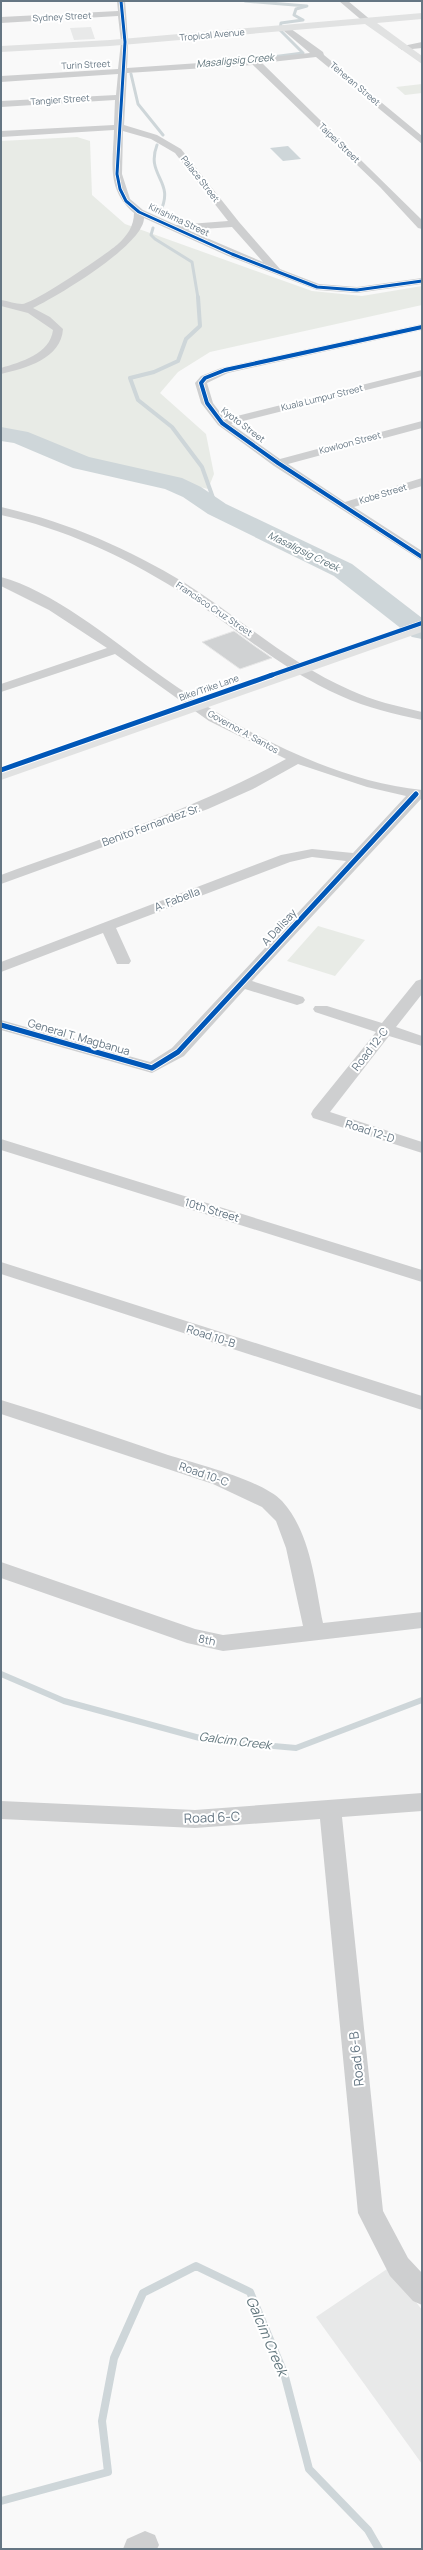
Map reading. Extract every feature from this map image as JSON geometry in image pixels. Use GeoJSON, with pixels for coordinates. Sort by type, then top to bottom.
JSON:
{"type":"FeatureCollection","features":[{"type":"Feature","properties":{"kind":"street","name":"Kirishima Street"},"geometry":{"type":"LineString","coordinates":[[121,1],[125,42],[120,96],[120,128],[117,174],[120,189],[126,201],[139,212],[174,228],[278,273],[317,287],[334,290],[378,288],[422,280]]}},
{"type":"Feature","properties":{"kind":"street"},"geometry":{"type":"LineString","coordinates":[[343,1],[422,62]]}},
{"type":"Feature","properties":{"kind":"street","name":"Sydney Street"},"geometry":{"type":"LineString","coordinates":[[1,20],[123,13]]}},
{"type":"Feature","properties":{"kind":"street","name":"Tropical Avenue"},"geometry":{"type":"LineString","coordinates":[[1,49],[125,42],[422,16]]}},
{"type":"Feature","properties":{"kind":"street","name":"Teheran Street"},"geometry":{"type":"LineString","coordinates":[[287,28],[320,54],[422,141]]}},
{"type":"Feature","properties":{"kind":"street"},"geometry":{"type":"LineString","coordinates":[[402,47],[422,45]]}},
{"type":"Feature","properties":{"kind":"street","name":"Turin Street"},"geometry":{"type":"LineString","coordinates":[[1,79],[255,62],[320,54]]}},
{"type":"Feature","properties":{"kind":"street","name":"Taipei Street"},"geometry":{"type":"LineString","coordinates":[[255,62],[383,185],[422,226]]}},
{"type":"Feature","properties":{"kind":"street","name":"Tangier Street"},"geometry":{"type":"LineString","coordinates":[[1,104],[120,96]]}},
{"type":"Feature","properties":{"kind":"street","name":"Palace Street"},"geometry":{"type":"LineString","coordinates":[[1,134],[120,128],[154,137],[178,151],[235,224],[278,273]]}},
{"type":"Feature","properties":{"kind":"street"},"geometry":{"type":"LineString","coordinates":[[23,308],[52,295],[71,280],[121,247],[134,232],[139,221],[139,212]]}},
{"type":"Feature","properties":{"kind":"street"},"geometry":{"type":"LineString","coordinates":[[174,228],[235,224]]}},
{"type":"Feature","properties":{"kind":"street"},"geometry":{"type":"LineString","coordinates":[[1,303],[23,308],[50,321],[58,329],[59,336],[55,344],[41,355],[1,371]]}},
{"type":"Feature","properties":{"kind":"street","name":"Kyoto Street"},"geometry":{"type":"LineString","coordinates":[[422,327],[214,373],[201,383],[201,390],[212,413],[222,423],[278,463],[344,506],[416,547],[422,557]]}},
{"type":"Feature","properties":{"kind":"street","name":"Kuala Lumpur Street"},"geometry":{"type":"LineString","coordinates":[[222,423],[422,373]]}},
{"type":"Feature","properties":{"kind":"street","name":"Kowloon Street"},"geometry":{"type":"LineString","coordinates":[[278,463],[422,424]]}},
{"type":"Feature","properties":{"kind":"street","name":"Kobe Street"},"geometry":{"type":"LineString","coordinates":[[344,506],[422,482]]}},
{"type":"Feature","properties":{"kind":"street","name":"Francisco Cruz Street"},"geometry":{"type":"LineString","coordinates":[[1,511],[56,526],[137,561],[203,601],[329,686],[364,701],[422,716]]}},
{"type":"Feature","properties":{"kind":"street","name":"Governor A. Santos"},"geometry":{"type":"LineString","coordinates":[[1,581],[40,599],[82,623],[197,706],[252,739],[295,760],[378,786],[419,794]]}},
{"type":"Feature","properties":{"kind":"street"},"geometry":{"type":"LineString","coordinates":[[1,775],[415,630]]}},
{"type":"Feature","properties":{"kind":"street"},"geometry":{"type":"LineString","coordinates":[[1,688],[118,649]]}},
{"type":"Feature","properties":{"kind":"street"},"geometry":{"type":"LineString","coordinates":[[1,675],[16,683]]}},
{"type":"Feature","properties":{"kind":"street","name":"Benito Fernandez Sr."},"geometry":{"type":"LineString","coordinates":[[1,880],[203,806],[248,786],[295,760]]}},
{"type":"Feature","properties":{"kind":"street","name":"A Dalisay"},"geometry":{"type":"LineString","coordinates":[[152,1068],[178,1052],[357,858],[419,794]]}},
{"type":"Feature","properties":{"kind":"street","name":"A. Fabella"},"geometry":{"type":"LineString","coordinates":[[1,967],[286,858],[312,853],[357,858]]}},
{"type":"Feature","properties":{"kind":"street"},"geometry":{"type":"LineString","coordinates":[[107,926],[123,961]]}},
{"type":"Feature","properties":{"kind":"street"},"geometry":{"type":"LineString","coordinates":[[241,983],[297,1000]]}},
{"type":"Feature","properties":{"kind":"street","name":"Road 12-C"},"geometry":{"type":"LineString","coordinates":[[319,1114],[422,984]]}},
{"type":"Feature","properties":{"kind":"street"},"geometry":{"type":"LineString","coordinates":[[321,1009],[422,1041]]}},
{"type":"Feature","properties":{"kind":"street","name":"General T. Magbanua"},"geometry":{"type":"LineString","coordinates":[[1,1025],[152,1068]]}},
{"type":"Feature","properties":{"kind":"street","name":"Road 12-D"},"geometry":{"type":"LineString","coordinates":[[319,1114],[422,1148]]}},
{"type":"Feature","properties":{"kind":"street","name":"10th Street"},"geometry":{"type":"LineString","coordinates":[[1,1144],[422,1276]]}},
{"type":"Feature","properties":{"kind":"street","name":"Road 10-B"},"geometry":{"type":"LineString","coordinates":[[1,1268],[422,1403]]}},
{"type":"Feature","properties":{"kind":"street","name":"Road 10-C"},"geometry":{"type":"LineString","coordinates":[[1,1408],[220,1479],[250,1491],[275,1506],[294,1539],[315,1633]]}},
{"type":"Feature","properties":{"kind":"street","name":"8th"},"geometry":{"type":"LineString","coordinates":[[1,1570],[194,1637],[223,1643],[422,1620]]}},
{"type":"Feature","properties":{"kind":"street","name":"Road 6-C"},"geometry":{"type":"LineString","coordinates":[[1,1810],[195,1819],[422,1802]]}},
{"type":"Feature","properties":{"kind":"street","name":"Road 6-B"},"geometry":{"type":"LineString","coordinates":[[330,1810],[371,2214],[399,2267],[422,2292]]}},
{"type":"Feature","properties":{"kind":"shaded area"},"geometry":{"type":"Polygon","coordinates":[[[91,27],[95,39],[74,40],[70,28],[91,27]]]}},
{"type":"Feature","properties":{"kind":"shaded area"},"geometry":{"type":"Polygon","coordinates":[[[422,84],[422,93],[405,95],[396,87],[422,84]]]}},
{"type":"Feature","properties":{"kind":"shaded area"},"geometry":{"type":"Polygon","coordinates":[[[77,137],[90,141],[92,195],[125,224],[312,291],[362,296],[422,286],[422,305],[210,352],[178,372],[160,393],[206,434],[214,474],[208,489],[86,459],[25,434],[1,431],[1,141],[77,137]]]}},
{"type":"Feature","properties":{"kind":"shaded area"},"geometry":{"type":"Polygon","coordinates":[[[288,146],[301,159],[283,161],[270,148],[288,146]]]}},
{"type":"Feature","properties":{"kind":"shaded area"},"geometry":{"type":"Polygon","coordinates":[[[318,926],[365,940],[335,976],[287,961],[318,926]]]}},
{"type":"Feature","properties":{"kind":"shaded area"},"geometry":{"type":"Polygon","coordinates":[[[390,2267],[422,2310],[422,2464],[316,2317],[390,2267]]]}},
{"type":"Feature","properties":{"kind":"building"},"geometry":{"type":"Polygon","coordinates":[[[234,631],[272,658],[240,669],[202,642],[234,631]]]}},
{"type":"Feature","properties":{"kind":"waterway"},"geometry":{"type":"LineString","coordinates":[[245,1],[307,6],[296,9],[294,15],[303,20],[281,23],[280,30],[303,53],[272,57]]}},
{"type":"Feature","properties":{"kind":"waterway","name":"Masaligsig Creek"},"geometry":{"type":"LineString","coordinates":[[131,74],[138,104],[163,135]]}},
{"type":"Feature","properties":{"kind":"waterway","name":"Masaligsig Creek"},"geometry":{"type":"LineString","coordinates":[[157,145],[154,156],[155,164],[165,193],[160,212]]}},
{"type":"Feature","properties":{"kind":"waterway","name":"Masaligsig Creek"},"geometry":{"type":"LineString","coordinates":[[153,228],[151,235],[155,239],[192,262],[198,298]]}},
{"type":"Feature","properties":{"kind":"waterway","name":"Masaligsig Creek"},"geometry":{"type":"LineString","coordinates":[[198,297],[200,326],[186,339],[178,361],[154,372],[130,378],[138,400],[172,427],[202,467],[217,509]]}},
{"type":"Feature","properties":{"kind":"waterway","name":"Masaligsig Creek"},"geometry":{"type":"LineString","coordinates":[[1,434],[20,437],[82,463],[173,483],[192,492],[217,509],[343,570],[422,631]]}},
{"type":"Feature","properties":{"kind":"waterway","name":"Galcim Creek"},"geometry":{"type":"LineString","coordinates":[[1,1674],[64,1701],[207,1740],[296,1748],[422,1700]]}},
{"type":"Feature","properties":{"kind":"waterway","name":"Galcim Creek"},"geometry":{"type":"LineString","coordinates":[[1,2501],[108,2472],[102,2421],[114,2358],[143,2293],[196,2266],[250,2292],[284,2373],[309,2469],[368,2530],[379,2549]]}},
{"type":"Feature","properties":{"kind":"cycle path"},"geometry":{"type":"LineString","coordinates":[[121,1],[125,42],[120,97],[117,174],[120,189],[126,201],[139,212],[232,254],[317,287],[357,290],[422,281]]}},
{"type":"Feature","properties":{"kind":"cycle path"},"geometry":{"type":"LineString","coordinates":[[422,327],[225,370],[205,378],[201,383],[207,403],[222,423],[278,463],[422,557]]}},
{"type":"Feature","properties":{"kind":"cycle path","name":"Bike/Trike Lane"},"geometry":{"type":"LineString","coordinates":[[1,770],[422,623]]}},
{"type":"Feature","properties":{"kind":"cycle path"},"geometry":{"type":"LineString","coordinates":[[1,1025],[152,1068],[178,1052],[416,794]]}}]}
